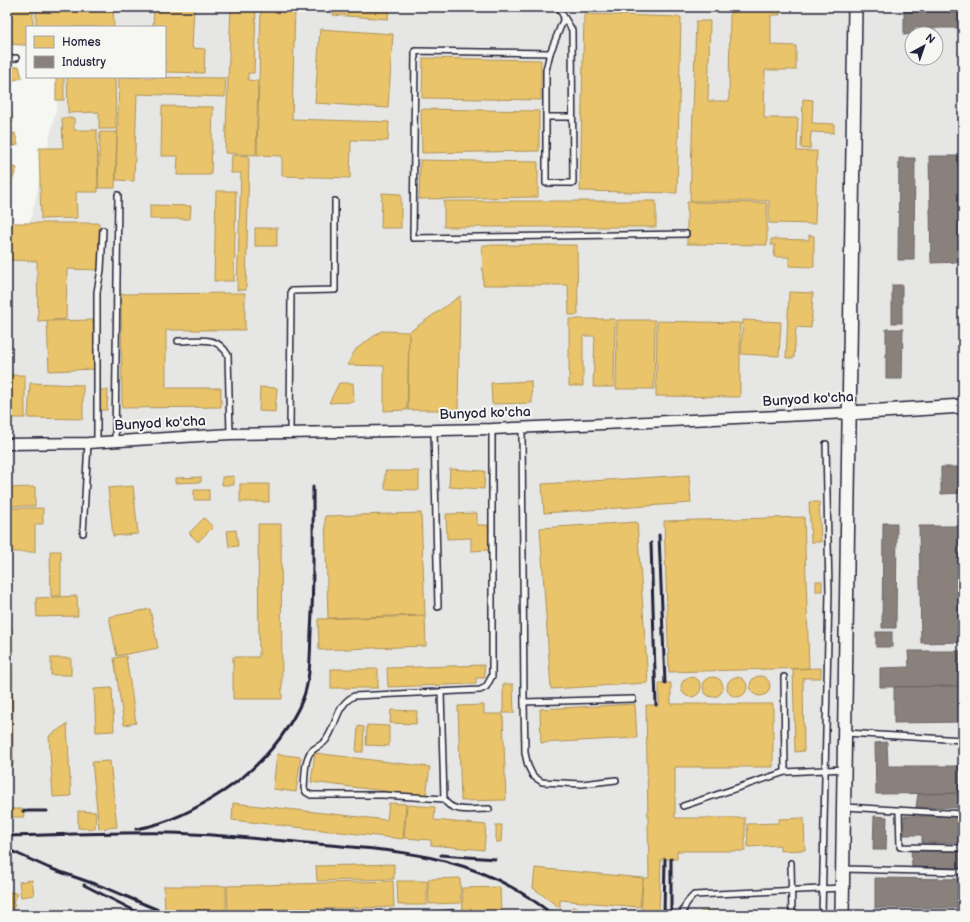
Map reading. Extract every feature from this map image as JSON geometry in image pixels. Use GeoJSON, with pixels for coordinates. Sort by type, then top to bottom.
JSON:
{"type":"FeatureCollection","features":[{"type":"Feature","properties":{"kind":"street"},"geometry":{"type":"LineString","coordinates":[[842,915],[846,769],[849,414],[856,7]]}},
{"type":"Feature","properties":{"kind":"street","name":"Bunyod ko'cha"},"geometry":{"type":"LineString","coordinates":[[7,444],[93,443],[230,434],[522,428],[849,414],[963,406]]}},
{"type":"Feature","properties":{"kind":"lane"},"geometry":{"type":"LineString","coordinates":[[558,7],[572,30],[572,183],[546,183],[546,70],[550,53],[564,18]]}},
{"type":"Feature","properties":{"kind":"lane"},"geometry":{"type":"LineString","coordinates":[[550,53],[415,51],[413,238],[686,234]]}},
{"type":"Feature","properties":{"kind":"lane"},"geometry":{"type":"LineString","coordinates":[[7,60],[16,58]]}},
{"type":"Feature","properties":{"kind":"lane"},"geometry":{"type":"LineString","coordinates":[[547,117],[572,118]]}},
{"type":"Feature","properties":{"kind":"lane"},"geometry":{"type":"LineString","coordinates":[[115,442],[118,195]]}},
{"type":"Feature","properties":{"kind":"lane"},"geometry":{"type":"LineString","coordinates":[[290,433],[291,292],[335,290],[335,201]]}},
{"type":"Feature","properties":{"kind":"lane"},"geometry":{"type":"LineString","coordinates":[[83,532],[93,443],[97,292],[101,270],[103,230]]}},
{"type":"Feature","properties":{"kind":"lane"},"geometry":{"type":"LineString","coordinates":[[178,341],[214,341],[223,346],[228,355],[230,434]]}},
{"type":"Feature","properties":{"kind":"lane"},"geometry":{"type":"LineString","coordinates":[[522,428],[524,702],[525,753],[528,766],[533,776],[542,782],[582,784],[616,780]]}},
{"type":"Feature","properties":{"kind":"lane"},"geometry":{"type":"LineString","coordinates":[[444,800],[383,795],[311,795],[306,792],[304,788],[307,758],[309,753],[327,739],[341,707],[347,700],[354,696],[480,690],[486,687],[492,676],[492,429]]}},
{"type":"Feature","properties":{"kind":"lane"},"geometry":{"type":"LineString","coordinates":[[434,430],[438,607]]}},
{"type":"Feature","properties":{"kind":"lane"},"geometry":{"type":"LineString","coordinates":[[822,915],[829,592],[826,444]]}},
{"type":"Feature","properties":{"kind":"lane"},"geometry":{"type":"LineString","coordinates":[[784,677],[785,772]]}},
{"type":"Feature","properties":{"kind":"lane"},"geometry":{"type":"LineString","coordinates":[[441,692],[444,800],[447,805],[454,809],[489,809]]}},
{"type":"Feature","properties":{"kind":"lane"},"geometry":{"type":"LineString","coordinates":[[524,702],[633,699]]}},
{"type":"Feature","properties":{"kind":"lane"},"geometry":{"type":"LineString","coordinates":[[846,732],[963,740]]}},
{"type":"Feature","properties":{"kind":"lane"},"geometry":{"type":"LineString","coordinates":[[683,806],[785,772],[846,769]]}},
{"type":"Feature","properties":{"kind":"lane"},"geometry":{"type":"LineString","coordinates":[[844,807],[963,814]]}},
{"type":"Feature","properties":{"kind":"lane"},"geometry":{"type":"LineString","coordinates":[[899,810],[900,847],[963,848]]}},
{"type":"Feature","properties":{"kind":"lane"},"geometry":{"type":"LineString","coordinates":[[791,863],[792,915]]}},
{"type":"Feature","properties":{"kind":"lane"},"geometry":{"type":"LineString","coordinates":[[843,869],[963,872]]}},
{"type":"Feature","properties":{"kind":"lane"},"geometry":{"type":"LineString","coordinates":[[682,915],[687,902],[694,895],[792,892],[843,888]]}},
{"type":"Feature","properties":{"kind":"lane"},"geometry":{"type":"LineString","coordinates":[[432,915],[454,913]]}},
{"type":"Feature","properties":{"kind":"shaded area"},"geometry":{"type":"Polygon","coordinates":[[[7,7],[963,7],[963,915],[7,915],[7,249],[31,219],[57,105],[56,78],[166,78],[166,26],[26,26],[26,47],[7,45],[7,7]]]}},
{"type":"Feature","properties":{"kind":"building: Homes"},"geometry":{"type":"Polygon","coordinates":[[[7,7],[33,7],[33,26],[26,26],[26,45],[7,44],[7,7]]]}},
{"type":"Feature","properties":{"kind":"building: Homes"},"geometry":{"type":"Polygon","coordinates":[[[36,7],[113,7],[114,26],[36,26],[36,7]]]}},
{"type":"Feature","properties":{"kind":"building: Homes"},"geometry":{"type":"Polygon","coordinates":[[[154,7],[194,7],[192,48],[205,49],[204,73],[166,72],[166,26],[153,26],[154,7]]]}},
{"type":"Feature","properties":{"kind":"building: Homes"},"geometry":{"type":"Polygon","coordinates":[[[231,7],[256,7],[254,73],[248,73],[248,80],[258,81],[256,155],[225,153],[231,7]]]}},
{"type":"Feature","properties":{"kind":"building: Homes"},"geometry":{"type":"Polygon","coordinates":[[[261,7],[295,7],[292,119],[389,122],[388,141],[351,140],[350,178],[282,176],[282,156],[257,155],[261,7]]]}},
{"type":"Feature","properties":{"kind":"building: Homes"},"geometry":{"type":"Polygon","coordinates":[[[334,7],[389,8],[388,19],[333,15],[334,7]]]}},
{"type":"Feature","properties":{"kind":"building: Homes"},"geometry":{"type":"Polygon","coordinates":[[[730,7],[780,7],[780,15],[771,15],[771,45],[796,46],[796,70],[765,70],[764,118],[798,118],[797,151],[817,151],[815,224],[769,223],[769,201],[690,201],[696,21],[710,21],[708,101],[729,101],[730,7]]]}},
{"type":"Feature","properties":{"kind":"building: Homes"},"geometry":{"type":"Polygon","coordinates":[[[584,14],[681,17],[677,193],[580,191],[584,14]]]}},
{"type":"Feature","properties":{"kind":"building: Homes"},"geometry":{"type":"Polygon","coordinates":[[[320,29],[393,34],[388,108],[315,103],[320,29]]]}},
{"type":"Feature","properties":{"kind":"building: Homes"},"geometry":{"type":"Polygon","coordinates":[[[423,58],[541,60],[541,100],[422,98],[423,58]]]}},
{"type":"Feature","properties":{"kind":"building: Homes"},"geometry":{"type":"Polygon","coordinates":[[[19,66],[22,78],[10,81],[7,69],[19,66]]]}},
{"type":"Feature","properties":{"kind":"building: Homes"},"geometry":{"type":"Polygon","coordinates":[[[56,78],[64,78],[64,100],[56,100],[56,78]]]}},
{"type":"Feature","properties":{"kind":"building: Homes"},"geometry":{"type":"Polygon","coordinates":[[[67,78],[115,78],[116,129],[99,129],[99,112],[68,113],[67,78]]]}},
{"type":"Feature","properties":{"kind":"building: Homes"},"geometry":{"type":"Polygon","coordinates":[[[119,78],[226,78],[225,97],[137,94],[134,181],[116,180],[119,78]]]}},
{"type":"Feature","properties":{"kind":"building: Homes"},"geometry":{"type":"Polygon","coordinates":[[[803,99],[813,100],[812,123],[834,124],[834,133],[811,132],[810,149],[801,148],[803,99]]]}},
{"type":"Feature","properties":{"kind":"building: Homes"},"geometry":{"type":"Polygon","coordinates":[[[162,106],[213,107],[211,175],[177,175],[178,156],[161,156],[162,106]]]}},
{"type":"Feature","properties":{"kind":"building: Homes"},"geometry":{"type":"Polygon","coordinates":[[[421,109],[539,111],[539,151],[422,153],[421,109]]]}},
{"type":"Feature","properties":{"kind":"building: Homes"},"geometry":{"type":"Polygon","coordinates":[[[10,110],[13,122],[7,124],[7,111],[10,110]]]}},
{"type":"Feature","properties":{"kind":"building: Homes"},"geometry":{"type":"Polygon","coordinates":[[[62,118],[74,118],[74,130],[97,130],[98,192],[76,192],[77,218],[41,219],[39,148],[63,148],[62,118]]]}},
{"type":"Feature","properties":{"kind":"building: Homes"},"geometry":{"type":"Polygon","coordinates":[[[100,132],[117,132],[115,188],[98,188],[100,132]]]}},
{"type":"Feature","properties":{"kind":"building: Homes"},"geometry":{"type":"Polygon","coordinates":[[[15,133],[18,145],[7,148],[7,135],[15,133]]]}},
{"type":"Feature","properties":{"kind":"building: Homes"},"geometry":{"type":"Polygon","coordinates":[[[232,155],[249,156],[246,290],[237,290],[241,173],[231,173],[232,155]]]}},
{"type":"Feature","properties":{"kind":"building: Homes"},"geometry":{"type":"Polygon","coordinates":[[[420,160],[538,162],[538,197],[419,199],[420,160]]]}},
{"type":"Feature","properties":{"kind":"building: Homes"},"geometry":{"type":"Polygon","coordinates":[[[7,165],[17,168],[11,183],[7,182],[7,165]]]}},
{"type":"Feature","properties":{"kind":"building: Homes"},"geometry":{"type":"Polygon","coordinates":[[[216,191],[236,191],[234,281],[214,281],[216,191]]]}},
{"type":"Feature","properties":{"kind":"building: Homes"},"geometry":{"type":"Polygon","coordinates":[[[382,193],[401,194],[401,228],[381,228],[382,193]]]}},
{"type":"Feature","properties":{"kind":"building: Homes"},"geometry":{"type":"Polygon","coordinates":[[[444,201],[656,201],[656,227],[444,227],[444,201]]]}},
{"type":"Feature","properties":{"kind":"building: Homes"},"geometry":{"type":"Polygon","coordinates":[[[687,202],[767,203],[767,245],[687,244],[687,202]]]}},
{"type":"Feature","properties":{"kind":"building: Homes"},"geometry":{"type":"Polygon","coordinates":[[[150,205],[191,206],[190,219],[150,219],[150,205]]]}},
{"type":"Feature","properties":{"kind":"building: Homes"},"geometry":{"type":"Polygon","coordinates":[[[11,223],[99,223],[99,270],[67,269],[66,319],[38,321],[37,261],[7,260],[7,229],[11,229],[11,223]]]}},
{"type":"Feature","properties":{"kind":"building: Homes"},"geometry":{"type":"Polygon","coordinates":[[[255,228],[277,228],[277,246],[255,246],[255,228]]]}},
{"type":"Feature","properties":{"kind":"building: Homes"},"geometry":{"type":"Polygon","coordinates":[[[809,235],[814,236],[814,267],[789,266],[789,257],[774,257],[775,245],[771,245],[771,239],[809,240],[809,235]]]}},
{"type":"Feature","properties":{"kind":"building: Homes"},"geometry":{"type":"Polygon","coordinates":[[[482,245],[577,245],[578,315],[569,315],[568,285],[483,285],[482,245]]]}},
{"type":"Feature","properties":{"kind":"building: Homes"},"geometry":{"type":"Polygon","coordinates":[[[789,292],[813,293],[811,328],[796,327],[794,358],[786,358],[789,292]]]}},
{"type":"Feature","properties":{"kind":"building: Homes"},"geometry":{"type":"Polygon","coordinates":[[[245,293],[245,330],[166,330],[166,388],[221,388],[221,407],[122,408],[121,294],[245,293]]]}},
{"type":"Feature","properties":{"kind":"building: Homes"},"geometry":{"type":"Polygon","coordinates":[[[460,296],[458,410],[408,410],[409,332],[460,296]]]}},
{"type":"Feature","properties":{"kind":"building: Homes"},"geometry":{"type":"Polygon","coordinates":[[[569,319],[615,319],[614,387],[593,387],[595,336],[583,336],[583,386],[569,386],[569,319]]]}},
{"type":"Feature","properties":{"kind":"building: Homes"},"geometry":{"type":"Polygon","coordinates":[[[93,320],[95,369],[49,371],[47,321],[93,320]]]}},
{"type":"Feature","properties":{"kind":"building: Homes"},"geometry":{"type":"Polygon","coordinates":[[[617,320],[655,320],[654,389],[616,389],[617,320]]]}},
{"type":"Feature","properties":{"kind":"building: Homes"},"geometry":{"type":"Polygon","coordinates":[[[743,320],[781,322],[779,356],[741,354],[743,320]]]}},
{"type":"Feature","properties":{"kind":"building: Homes"},"geometry":{"type":"Polygon","coordinates":[[[657,321],[740,323],[740,397],[656,396],[657,321]]]}},
{"type":"Feature","properties":{"kind":"building: Homes"},"geometry":{"type":"Polygon","coordinates":[[[381,331],[409,332],[407,410],[384,411],[384,366],[347,365],[356,349],[381,331]]]}},
{"type":"Feature","properties":{"kind":"building: Homes"},"geometry":{"type":"Polygon","coordinates":[[[7,375],[25,375],[25,418],[7,418],[7,375]]]}},
{"type":"Feature","properties":{"kind":"building: Homes"},"geometry":{"type":"Polygon","coordinates":[[[531,381],[532,403],[492,404],[491,383],[531,381]]]}},
{"type":"Feature","properties":{"kind":"building: Homes"},"geometry":{"type":"Polygon","coordinates":[[[30,383],[83,385],[83,419],[28,418],[30,383]]]}},
{"type":"Feature","properties":{"kind":"building: Homes"},"geometry":{"type":"Polygon","coordinates":[[[339,383],[353,383],[354,402],[329,403],[339,383]]]}},
{"type":"Feature","properties":{"kind":"building: Homes"},"geometry":{"type":"Polygon","coordinates":[[[260,387],[277,388],[275,412],[259,411],[260,387]]]}},
{"type":"Feature","properties":{"kind":"building: Homes"},"geometry":{"type":"Polygon","coordinates":[[[100,390],[108,390],[107,410],[99,410],[100,390]]]}},
{"type":"Feature","properties":{"kind":"building: Homes"},"geometry":{"type":"Polygon","coordinates":[[[450,469],[485,471],[484,489],[449,487],[450,469]]]}},
{"type":"Feature","properties":{"kind":"building: Homes"},"geometry":{"type":"Polygon","coordinates":[[[385,471],[419,471],[419,490],[385,489],[385,471]]]}},
{"type":"Feature","properties":{"kind":"building: Homes"},"geometry":{"type":"Polygon","coordinates":[[[689,475],[691,503],[544,513],[542,484],[689,475]]]}},
{"type":"Feature","properties":{"kind":"building: Homes"},"geometry":{"type":"Polygon","coordinates":[[[234,476],[234,485],[222,485],[222,477],[234,476]]]}},
{"type":"Feature","properties":{"kind":"building: Homes"},"geometry":{"type":"Polygon","coordinates":[[[201,477],[201,482],[175,483],[175,478],[201,477]]]}},
{"type":"Feature","properties":{"kind":"building: Homes"},"geometry":{"type":"Polygon","coordinates":[[[240,484],[269,484],[269,502],[240,502],[240,484]]]}},
{"type":"Feature","properties":{"kind":"building: Homes"},"geometry":{"type":"Polygon","coordinates":[[[133,486],[138,534],[113,536],[108,488],[133,486]]]}},
{"type":"Feature","properties":{"kind":"building: Homes"},"geometry":{"type":"Polygon","coordinates":[[[35,487],[35,506],[7,506],[7,488],[35,487]]]}},
{"type":"Feature","properties":{"kind":"building: Homes"},"geometry":{"type":"Polygon","coordinates":[[[194,490],[209,490],[209,500],[194,500],[194,490]]]}},
{"type":"Feature","properties":{"kind":"building: Homes"},"geometry":{"type":"Polygon","coordinates":[[[809,502],[819,502],[821,542],[811,542],[809,502]]]}},
{"type":"Feature","properties":{"kind":"building: Homes"},"geometry":{"type":"Polygon","coordinates":[[[7,508],[43,508],[43,524],[35,524],[35,552],[7,552],[7,508]]]}},
{"type":"Feature","properties":{"kind":"building: Homes"},"geometry":{"type":"Polygon","coordinates":[[[421,513],[425,615],[328,618],[325,516],[421,513]]]}},
{"type":"Feature","properties":{"kind":"building: Homes"},"geometry":{"type":"Polygon","coordinates":[[[477,513],[477,525],[488,525],[489,550],[471,551],[471,538],[447,539],[446,514],[477,513]]]}},
{"type":"Feature","properties":{"kind":"building: Homes"},"geometry":{"type":"Polygon","coordinates":[[[804,517],[809,668],[669,672],[664,521],[804,517]]]}},
{"type":"Feature","properties":{"kind":"building: Homes"},"geometry":{"type":"Polygon","coordinates":[[[204,518],[213,527],[198,542],[189,533],[204,518]]]}},
{"type":"Feature","properties":{"kind":"building: Homes"},"geometry":{"type":"Polygon","coordinates":[[[637,522],[648,683],[551,689],[540,528],[637,522]]]}},
{"type":"Feature","properties":{"kind":"building: Homes"},"geometry":{"type":"Polygon","coordinates":[[[258,524],[281,524],[282,699],[233,699],[233,657],[259,657],[258,524]]]}},
{"type":"Feature","properties":{"kind":"building: Homes"},"geometry":{"type":"Polygon","coordinates":[[[236,530],[238,546],[229,547],[227,531],[236,530]]]}},
{"type":"Feature","properties":{"kind":"building: Homes"},"geometry":{"type":"Polygon","coordinates":[[[50,551],[61,551],[61,596],[51,596],[50,551]]]}},
{"type":"Feature","properties":{"kind":"building: Homes"},"geometry":{"type":"Polygon","coordinates":[[[816,581],[822,581],[822,591],[816,591],[816,581]]]}},
{"type":"Feature","properties":{"kind":"building: Homes"},"geometry":{"type":"Polygon","coordinates":[[[77,596],[78,616],[37,617],[36,598],[77,596]]]}},
{"type":"Feature","properties":{"kind":"building: Homes"},"geometry":{"type":"Polygon","coordinates":[[[150,609],[158,648],[117,656],[109,617],[150,609]]]}},
{"type":"Feature","properties":{"kind":"building: Homes"},"geometry":{"type":"Polygon","coordinates":[[[425,616],[426,646],[319,650],[318,619],[425,616]]]}},
{"type":"Feature","properties":{"kind":"building: Homes"},"geometry":{"type":"Polygon","coordinates":[[[7,628],[12,628],[13,766],[7,766],[7,628]]]}},
{"type":"Feature","properties":{"kind":"building: Homes"},"geometry":{"type":"Polygon","coordinates":[[[126,656],[136,723],[124,725],[114,658],[126,656]]]}},
{"type":"Feature","properties":{"kind":"building: Homes"},"geometry":{"type":"Polygon","coordinates":[[[51,658],[71,658],[71,675],[51,675],[51,658]]]}},
{"type":"Feature","properties":{"kind":"building: Homes"},"geometry":{"type":"Polygon","coordinates":[[[484,665],[485,678],[476,678],[476,684],[388,687],[387,668],[484,665]]]}},
{"type":"Feature","properties":{"kind":"building: Homes"},"geometry":{"type":"Polygon","coordinates":[[[821,668],[821,678],[803,678],[804,751],[795,752],[793,669],[821,668]]]}},
{"type":"Feature","properties":{"kind":"building: Homes"},"geometry":{"type":"Polygon","coordinates":[[[331,669],[378,669],[378,688],[331,688],[331,669]]]}},
{"type":"Feature","properties":{"kind":"building: Homes"},"geometry":{"type":"Polygon","coordinates":[[[756,676],[764,676],[770,682],[770,690],[764,696],[756,696],[750,690],[750,682],[756,676]]]}},
{"type":"Feature","properties":{"kind":"building: Homes"},"geometry":{"type":"Polygon","coordinates":[[[687,677],[695,677],[701,683],[701,691],[695,697],[687,697],[681,691],[681,683],[687,677]]]}},
{"type":"Feature","properties":{"kind":"building: Homes"},"geometry":{"type":"Polygon","coordinates":[[[709,677],[717,677],[723,683],[723,691],[717,697],[709,697],[703,691],[703,683],[709,677]]]}},
{"type":"Feature","properties":{"kind":"building: Homes"},"geometry":{"type":"Polygon","coordinates":[[[733,677],[741,677],[747,683],[747,691],[741,697],[733,697],[727,691],[727,683],[733,677]]]}},
{"type":"Feature","properties":{"kind":"building: Homes"},"geometry":{"type":"Polygon","coordinates":[[[659,683],[671,683],[671,704],[773,704],[773,767],[675,767],[675,818],[745,818],[745,851],[677,851],[677,859],[661,859],[659,915],[641,915],[643,878],[649,878],[646,705],[659,705],[659,683]]]}},
{"type":"Feature","properties":{"kind":"building: Homes"},"geometry":{"type":"Polygon","coordinates":[[[503,684],[513,684],[514,713],[503,713],[503,684]]]}},
{"type":"Feature","properties":{"kind":"building: Homes"},"geometry":{"type":"Polygon","coordinates":[[[112,688],[114,731],[96,732],[94,689],[112,688]]]}},
{"type":"Feature","properties":{"kind":"building: Homes"},"geometry":{"type":"Polygon","coordinates":[[[635,704],[637,738],[541,743],[540,709],[635,704]]]}},
{"type":"Feature","properties":{"kind":"building: Homes"},"geometry":{"type":"Polygon","coordinates":[[[484,705],[484,714],[503,714],[506,800],[461,801],[458,706],[484,705]]]}},
{"type":"Feature","properties":{"kind":"building: Homes"},"geometry":{"type":"Polygon","coordinates":[[[391,710],[417,711],[416,724],[390,723],[391,710]]]}},
{"type":"Feature","properties":{"kind":"building: Homes"},"geometry":{"type":"Polygon","coordinates":[[[67,724],[71,796],[53,797],[49,736],[67,724]]]}},
{"type":"Feature","properties":{"kind":"building: Homes"},"geometry":{"type":"Polygon","coordinates":[[[367,725],[389,726],[389,746],[366,745],[367,725]]]}},
{"type":"Feature","properties":{"kind":"building: Homes"},"geometry":{"type":"Polygon","coordinates":[[[358,726],[364,727],[363,752],[356,752],[358,726]]]}},
{"type":"Feature","properties":{"kind":"building: Homes"},"geometry":{"type":"Polygon","coordinates":[[[315,753],[430,767],[426,796],[311,782],[315,753]]]}},
{"type":"Feature","properties":{"kind":"building: Homes"},"geometry":{"type":"Polygon","coordinates":[[[277,754],[301,757],[296,792],[273,789],[277,754]]]}},
{"type":"Feature","properties":{"kind":"building: Homes"},"geometry":{"type":"Polygon","coordinates":[[[110,761],[117,827],[99,829],[92,762],[110,761]]]}},
{"type":"Feature","properties":{"kind":"building: Homes"},"geometry":{"type":"Polygon","coordinates":[[[233,803],[387,820],[389,803],[406,804],[403,839],[232,820],[233,803]]]}},
{"type":"Feature","properties":{"kind":"building: Homes"},"geometry":{"type":"Polygon","coordinates":[[[407,805],[435,807],[434,820],[486,825],[484,850],[431,845],[431,840],[404,838],[407,805]]]}},
{"type":"Feature","properties":{"kind":"building: Homes"},"geometry":{"type":"Polygon","coordinates":[[[7,809],[23,809],[24,817],[7,817],[7,809]]]}},
{"type":"Feature","properties":{"kind":"building: Homes"},"geometry":{"type":"Polygon","coordinates":[[[78,811],[96,812],[95,829],[78,828],[78,811]]]}},
{"type":"Feature","properties":{"kind":"building: Homes"},"geometry":{"type":"Polygon","coordinates":[[[804,818],[805,850],[780,851],[780,845],[748,847],[747,824],[779,823],[779,819],[804,818]]]}},
{"type":"Feature","properties":{"kind":"building: Homes"},"geometry":{"type":"Polygon","coordinates":[[[496,825],[502,825],[501,842],[496,842],[496,825]]]}},
{"type":"Feature","properties":{"kind":"building: Homes"},"geometry":{"type":"Polygon","coordinates":[[[394,864],[394,879],[317,881],[316,866],[394,864]]]}},
{"type":"Feature","properties":{"kind":"building: Homes"},"geometry":{"type":"Polygon","coordinates":[[[535,868],[643,878],[640,907],[560,900],[560,908],[533,888],[535,868]]]}},
{"type":"Feature","properties":{"kind":"building: Homes"},"geometry":{"type":"Polygon","coordinates":[[[460,878],[461,903],[429,904],[428,879],[460,878]]]}},
{"type":"Feature","properties":{"kind":"building: Homes"},"geometry":{"type":"Polygon","coordinates":[[[32,880],[34,895],[21,897],[19,882],[32,880]]]}},
{"type":"Feature","properties":{"kind":"building: Homes"},"geometry":{"type":"Polygon","coordinates":[[[393,881],[394,907],[262,910],[262,915],[228,915],[227,886],[393,881]]]}},
{"type":"Feature","properties":{"kind":"building: Homes"},"geometry":{"type":"Polygon","coordinates":[[[397,881],[427,881],[427,905],[398,905],[397,881]]]}},
{"type":"Feature","properties":{"kind":"building: Homes"},"geometry":{"type":"Polygon","coordinates":[[[164,886],[226,886],[226,911],[165,912],[164,886]]]}},
{"type":"Feature","properties":{"kind":"building: Homes"},"geometry":{"type":"Polygon","coordinates":[[[500,887],[501,915],[463,915],[462,888],[500,887]]]}},
{"type":"Feature","properties":{"kind":"building: Homes"},"geometry":{"type":"Polygon","coordinates":[[[7,891],[18,894],[13,902],[15,906],[7,912],[7,891]]]}},
{"type":"Feature","properties":{"kind":"building: Homes"},"geometry":{"type":"Polygon","coordinates":[[[572,907],[577,908],[582,915],[566,915],[572,907]]]}},
{"type":"Feature","properties":{"kind":"building: Homes"},"geometry":{"type":"Polygon","coordinates":[[[701,911],[730,911],[730,915],[701,915],[701,911]]]}},
{"type":"Feature","properties":{"kind":"building: Industry"},"geometry":{"type":"Polygon","coordinates":[[[904,7],[963,7],[963,28],[944,28],[944,26],[904,26],[904,7]]]}},
{"type":"Feature","properties":{"kind":"building: Industry"},"geometry":{"type":"Polygon","coordinates":[[[929,156],[963,156],[963,262],[931,263],[929,156]]]}},
{"type":"Feature","properties":{"kind":"building: Industry"},"geometry":{"type":"Polygon","coordinates":[[[899,158],[915,158],[914,260],[898,260],[899,158]]]}},
{"type":"Feature","properties":{"kind":"building: Industry"},"geometry":{"type":"Polygon","coordinates":[[[892,285],[902,285],[902,323],[892,323],[892,285]]]}},
{"type":"Feature","properties":{"kind":"building: Industry"},"geometry":{"type":"Polygon","coordinates":[[[886,329],[903,329],[902,379],[886,379],[886,329]]]}},
{"type":"Feature","properties":{"kind":"building: Industry"},"geometry":{"type":"Polygon","coordinates":[[[960,460],[963,460],[963,493],[941,494],[941,467],[960,467],[960,460]]]}},
{"type":"Feature","properties":{"kind":"building: Industry"},"geometry":{"type":"Polygon","coordinates":[[[883,523],[897,523],[896,628],[882,628],[883,523]]]}},
{"type":"Feature","properties":{"kind":"building: Industry"},"geometry":{"type":"Polygon","coordinates":[[[919,526],[963,526],[963,642],[921,643],[919,526]]]}},
{"type":"Feature","properties":{"kind":"building: Industry"},"geometry":{"type":"Polygon","coordinates":[[[876,632],[892,632],[892,647],[876,647],[876,632]]]}},
{"type":"Feature","properties":{"kind":"building: Industry"},"geometry":{"type":"Polygon","coordinates":[[[908,651],[963,651],[963,686],[880,687],[880,668],[909,667],[908,651]]]}},
{"type":"Feature","properties":{"kind":"building: Industry"},"geometry":{"type":"Polygon","coordinates":[[[963,686],[963,722],[894,723],[894,687],[963,686]]]}},
{"type":"Feature","properties":{"kind":"building: Industry"},"geometry":{"type":"Polygon","coordinates":[[[887,742],[888,766],[963,766],[963,793],[876,794],[875,743],[887,742]]]}},
{"type":"Feature","properties":{"kind":"building: Industry"},"geometry":{"type":"Polygon","coordinates":[[[963,793],[963,808],[916,807],[918,794],[963,793]]]}},
{"type":"Feature","properties":{"kind":"building: Industry"},"geometry":{"type":"Polygon","coordinates":[[[874,816],[887,817],[886,850],[873,850],[874,816]]]}},
{"type":"Feature","properties":{"kind":"building: Industry"},"geometry":{"type":"Polygon","coordinates":[[[904,816],[963,816],[963,843],[922,843],[922,835],[904,835],[904,816]]]}},
{"type":"Feature","properties":{"kind":"building: Industry"},"geometry":{"type":"Polygon","coordinates":[[[911,849],[963,850],[963,868],[912,867],[911,849]]]}},
{"type":"Feature","properties":{"kind":"building: Industry"},"geometry":{"type":"Polygon","coordinates":[[[875,878],[963,879],[963,905],[961,905],[961,908],[875,908],[875,878]]]}},
{"type":"Feature","properties":{"kind":"railway"},"geometry":{"type":"LineString","coordinates":[[136,829],[171,820],[203,804],[224,791],[259,762],[279,740],[295,715],[305,693],[310,667],[313,578],[313,487]]}},
{"type":"Feature","properties":{"kind":"railway"},"geometry":{"type":"LineString","coordinates":[[659,535],[665,683]]}},
{"type":"Feature","properties":{"kind":"railway"},"geometry":{"type":"LineString","coordinates":[[651,543],[656,705]]}},
{"type":"Feature","properties":{"kind":"railway"},"geometry":{"type":"LineString","coordinates":[[23,811],[47,811]]}},
{"type":"Feature","properties":{"kind":"railway"},"geometry":{"type":"LineString","coordinates":[[7,836],[170,833],[238,837],[405,853],[466,867],[495,879],[524,894],[553,915]]}},
{"type":"Feature","properties":{"kind":"railway"},"geometry":{"type":"LineString","coordinates":[[7,849],[49,868],[106,888],[170,915]]}},
{"type":"Feature","properties":{"kind":"railway"},"geometry":{"type":"LineString","coordinates":[[441,855],[495,859]]}},
{"type":"Feature","properties":{"kind":"railway"},"geometry":{"type":"LineString","coordinates":[[664,915],[665,859]]}},
{"type":"Feature","properties":{"kind":"railway"},"geometry":{"type":"LineString","coordinates":[[671,859],[671,915]]}},
{"type":"Feature","properties":{"kind":"railway"},"geometry":{"type":"LineString","coordinates":[[84,885],[143,915]]}}]}
